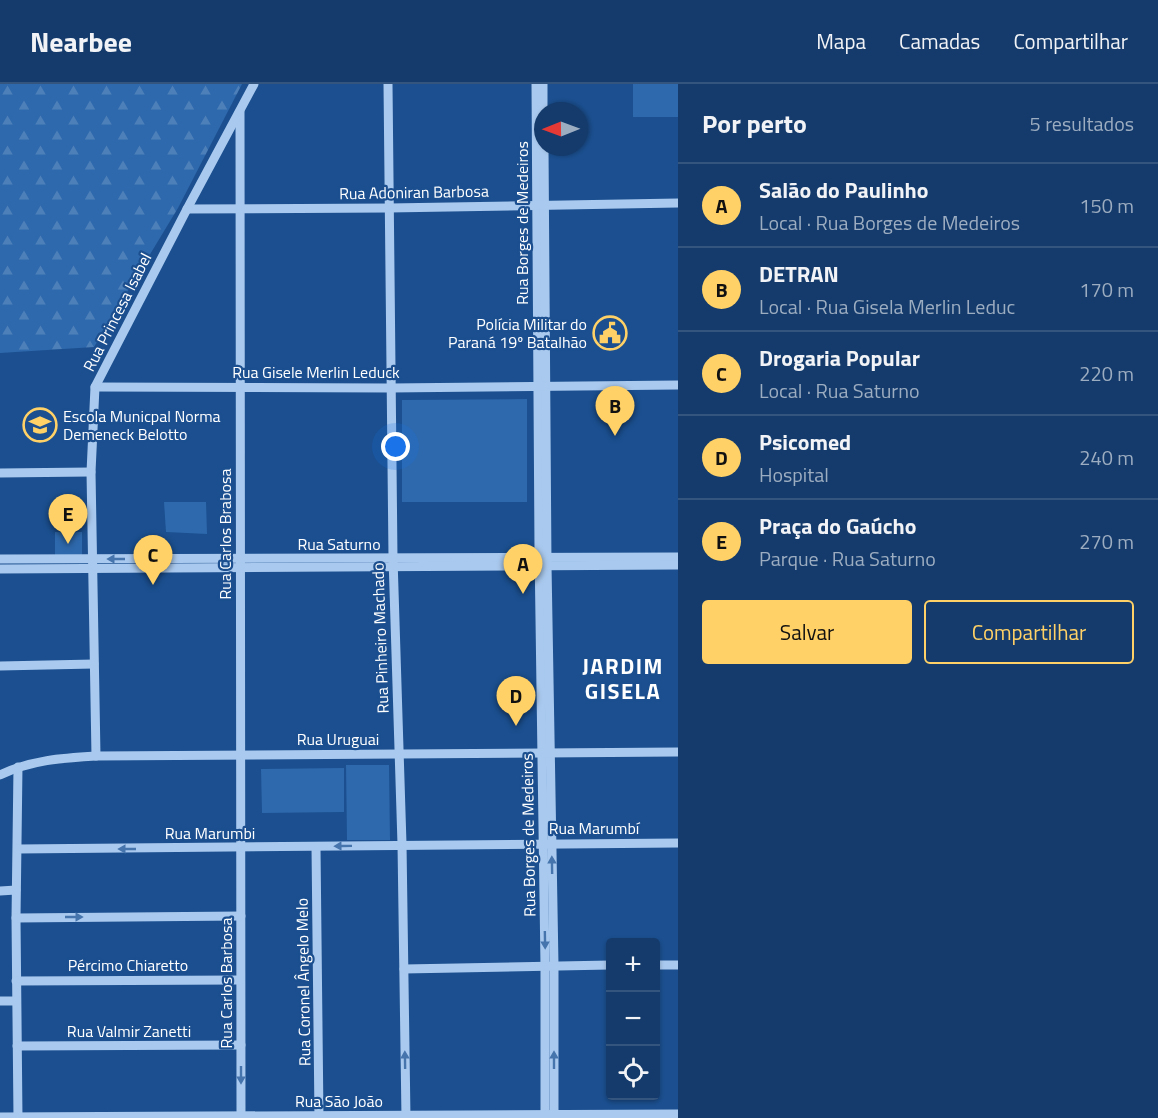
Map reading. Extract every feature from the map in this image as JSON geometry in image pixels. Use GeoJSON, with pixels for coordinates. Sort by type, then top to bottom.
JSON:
{"type":"FeatureCollection","features":[{"type":"Feature","properties":{"kind":"street","name":"Rua Princesa Isabel"},"geometry":{"type":"LineString","coordinates":[[96,756],[91,472],[95,387],[186,209],[254,84]]}},
{"type":"Feature","properties":{"kind":"street","name":"Rua Pinheiro Machado"},"geometry":{"type":"LineString","coordinates":[[388,84],[393,562],[402,844],[406,1117]]}},
{"type":"Feature","properties":{"kind":"street","name":"Rua Borges de Medeiros"},"geometry":{"type":"LineString","coordinates":[[536,84],[541,205],[543,562],[550,966],[549,1116]]}},
{"type":"Feature","properties":{"kind":"street"},"geometry":{"type":"LineString","coordinates":[[543,84],[543,102]]}},
{"type":"Feature","properties":{"kind":"street","name":"Rua Carlos Brabosa"},"geometry":{"type":"LineString","coordinates":[[240,112],[241,848]]}},
{"type":"Feature","properties":{"kind":"street","name":"Rua Borges de Medeiros"},"geometry":{"type":"LineString","coordinates":[[541,205],[544,156]]}},
{"type":"Feature","properties":{"kind":"street","name":"Rua Adoniran Barbosa"},"geometry":{"type":"LineString","coordinates":[[186,209],[678,203]]}},
{"type":"Feature","properties":{"kind":"street","name":"Rua Gisele Merlin Leduck"},"geometry":{"type":"LineString","coordinates":[[95,387],[391,388],[678,385]]}},
{"type":"Feature","properties":{"kind":"street"},"geometry":{"type":"LineString","coordinates":[[0,473],[91,472]]}},
{"type":"Feature","properties":{"kind":"street","name":"Rua Saturno"},"geometry":{"type":"LineString","coordinates":[[543,562],[678,557]]}},
{"type":"Feature","properties":{"kind":"street","name":"Rua Saturno"},"geometry":{"type":"LineString","coordinates":[[0,559],[92,564]]}},
{"type":"Feature","properties":{"kind":"street","name":"Rua Saturno"},"geometry":{"type":"LineString","coordinates":[[0,569],[92,564],[393,562],[678,565]]}},
{"type":"Feature","properties":{"kind":"street"},"geometry":{"type":"LineString","coordinates":[[0,666],[94,664]]}},
{"type":"Feature","properties":{"kind":"street","name":"Rua Uruguai"},"geometry":{"type":"LineString","coordinates":[[0,775],[18,767],[57,758],[96,756],[546,755],[678,752]]}},
{"type":"Feature","properties":{"kind":"street"},"geometry":{"type":"LineString","coordinates":[[18,767],[16,890],[18,1118]]}},
{"type":"Feature","properties":{"kind":"street","name":"Rua Marumbí"},"geometry":{"type":"LineString","coordinates":[[402,844],[678,843]]}},
{"type":"Feature","properties":{"kind":"street","name":"Rua Marumbi"},"geometry":{"type":"LineString","coordinates":[[18,849],[241,848],[402,844]]}},
{"type":"Feature","properties":{"kind":"street","name":"Rua Coronel Ângelo Melo"},"geometry":{"type":"LineString","coordinates":[[316,847],[319,1117]]}},
{"type":"Feature","properties":{"kind":"street","name":"Rua Carlos Barbosa"},"geometry":{"type":"LineString","coordinates":[[241,848],[241,1117]]}},
{"type":"Feature","properties":{"kind":"street"},"geometry":{"type":"LineString","coordinates":[[0,891],[16,890]]}},
{"type":"Feature","properties":{"kind":"street"},"geometry":{"type":"LineString","coordinates":[[16,918],[241,916]]}},
{"type":"Feature","properties":{"kind":"street"},"geometry":{"type":"LineString","coordinates":[[660,965],[678,964]]}},
{"type":"Feature","properties":{"kind":"street"},"geometry":{"type":"LineString","coordinates":[[404,969],[606,965]]}},
{"type":"Feature","properties":{"kind":"street","name":"Pércimo Chiaretto"},"geometry":{"type":"LineString","coordinates":[[16,981],[240,980]]}},
{"type":"Feature","properties":{"kind":"street"},"geometry":{"type":"LineString","coordinates":[[0,1001],[16,1001]]}},
{"type":"Feature","properties":{"kind":"street","name":"Rua Valmir Zanetti"},"geometry":{"type":"LineString","coordinates":[[17,1046],[241,1045]]}},
{"type":"Feature","properties":{"kind":"street","name":"Rua São João"},"geometry":{"type":"LineString","coordinates":[[0,1117],[678,1114]]}},
{"type":"Feature","properties":{"kind":"green space"},"geometry":{"type":"Polygon","coordinates":[[[0,84],[242,84],[178,208],[94,347],[0,353],[0,84]]]}},
{"type":"Feature","properties":{"kind":"green space"},"geometry":{"type":"Polygon","coordinates":[[[633,84],[678,84],[678,117],[633,117],[633,84]]]}},
{"type":"Feature","properties":{"kind":"green space"},"geometry":{"type":"Polygon","coordinates":[[[527,399],[527,502],[402,502],[402,400],[527,399]]]}},
{"type":"Feature","properties":{"kind":"green space"},"geometry":{"type":"Polygon","coordinates":[[[164,502],[206,502],[207,534],[166,532],[164,502]]]}},
{"type":"Feature","properties":{"kind":"green space"},"geometry":{"type":"Polygon","coordinates":[[[55,532],[82,532],[82,555],[55,556],[55,532]]]}},
{"type":"Feature","properties":{"kind":"green space"},"geometry":{"type":"Polygon","coordinates":[[[346,765],[389,765],[390,840],[347,840],[346,765]]]}},
{"type":"Feature","properties":{"kind":"green space"},"geometry":{"type":"Polygon","coordinates":[[[344,768],[344,812],[262,813],[261,769],[344,768]]]}},
{"type":"Feature","properties":{"kind":"place","name":"Polícia Militar do Paraná 19º Batalhão"},"geometry":{"type":"Point","coordinates":[610,333]}},
{"type":"Feature","properties":{"kind":"place","name":"Escola Municpal Norma Demeneck Belotto"},"geometry":{"type":"Point","coordinates":[40,425]}},
{"type":"Feature","properties":{"kind":"place","name":"DETRAN"},"geometry":{"type":"Point","coordinates":[615,436]}},
{"type":"Feature","properties":{"kind":"place","name":"Praça do Gaúcho"},"geometry":{"type":"Point","coordinates":[68,544]}},
{"type":"Feature","properties":{"kind":"place","name":"Drogaria Popular"},"geometry":{"type":"Point","coordinates":[153,585]}},
{"type":"Feature","properties":{"kind":"place","name":"Salão do Paulinho"},"geometry":{"type":"Point","coordinates":[523,594]}},
{"type":"Feature","properties":{"kind":"place","name":"Psicomed"},"geometry":{"type":"Point","coordinates":[516,726]}},
{"type":"Feature","properties":{"kind":"district","name":"JARDIM GISELA"},"geometry":{"type":"Point","coordinates":[623,678]}}]}
